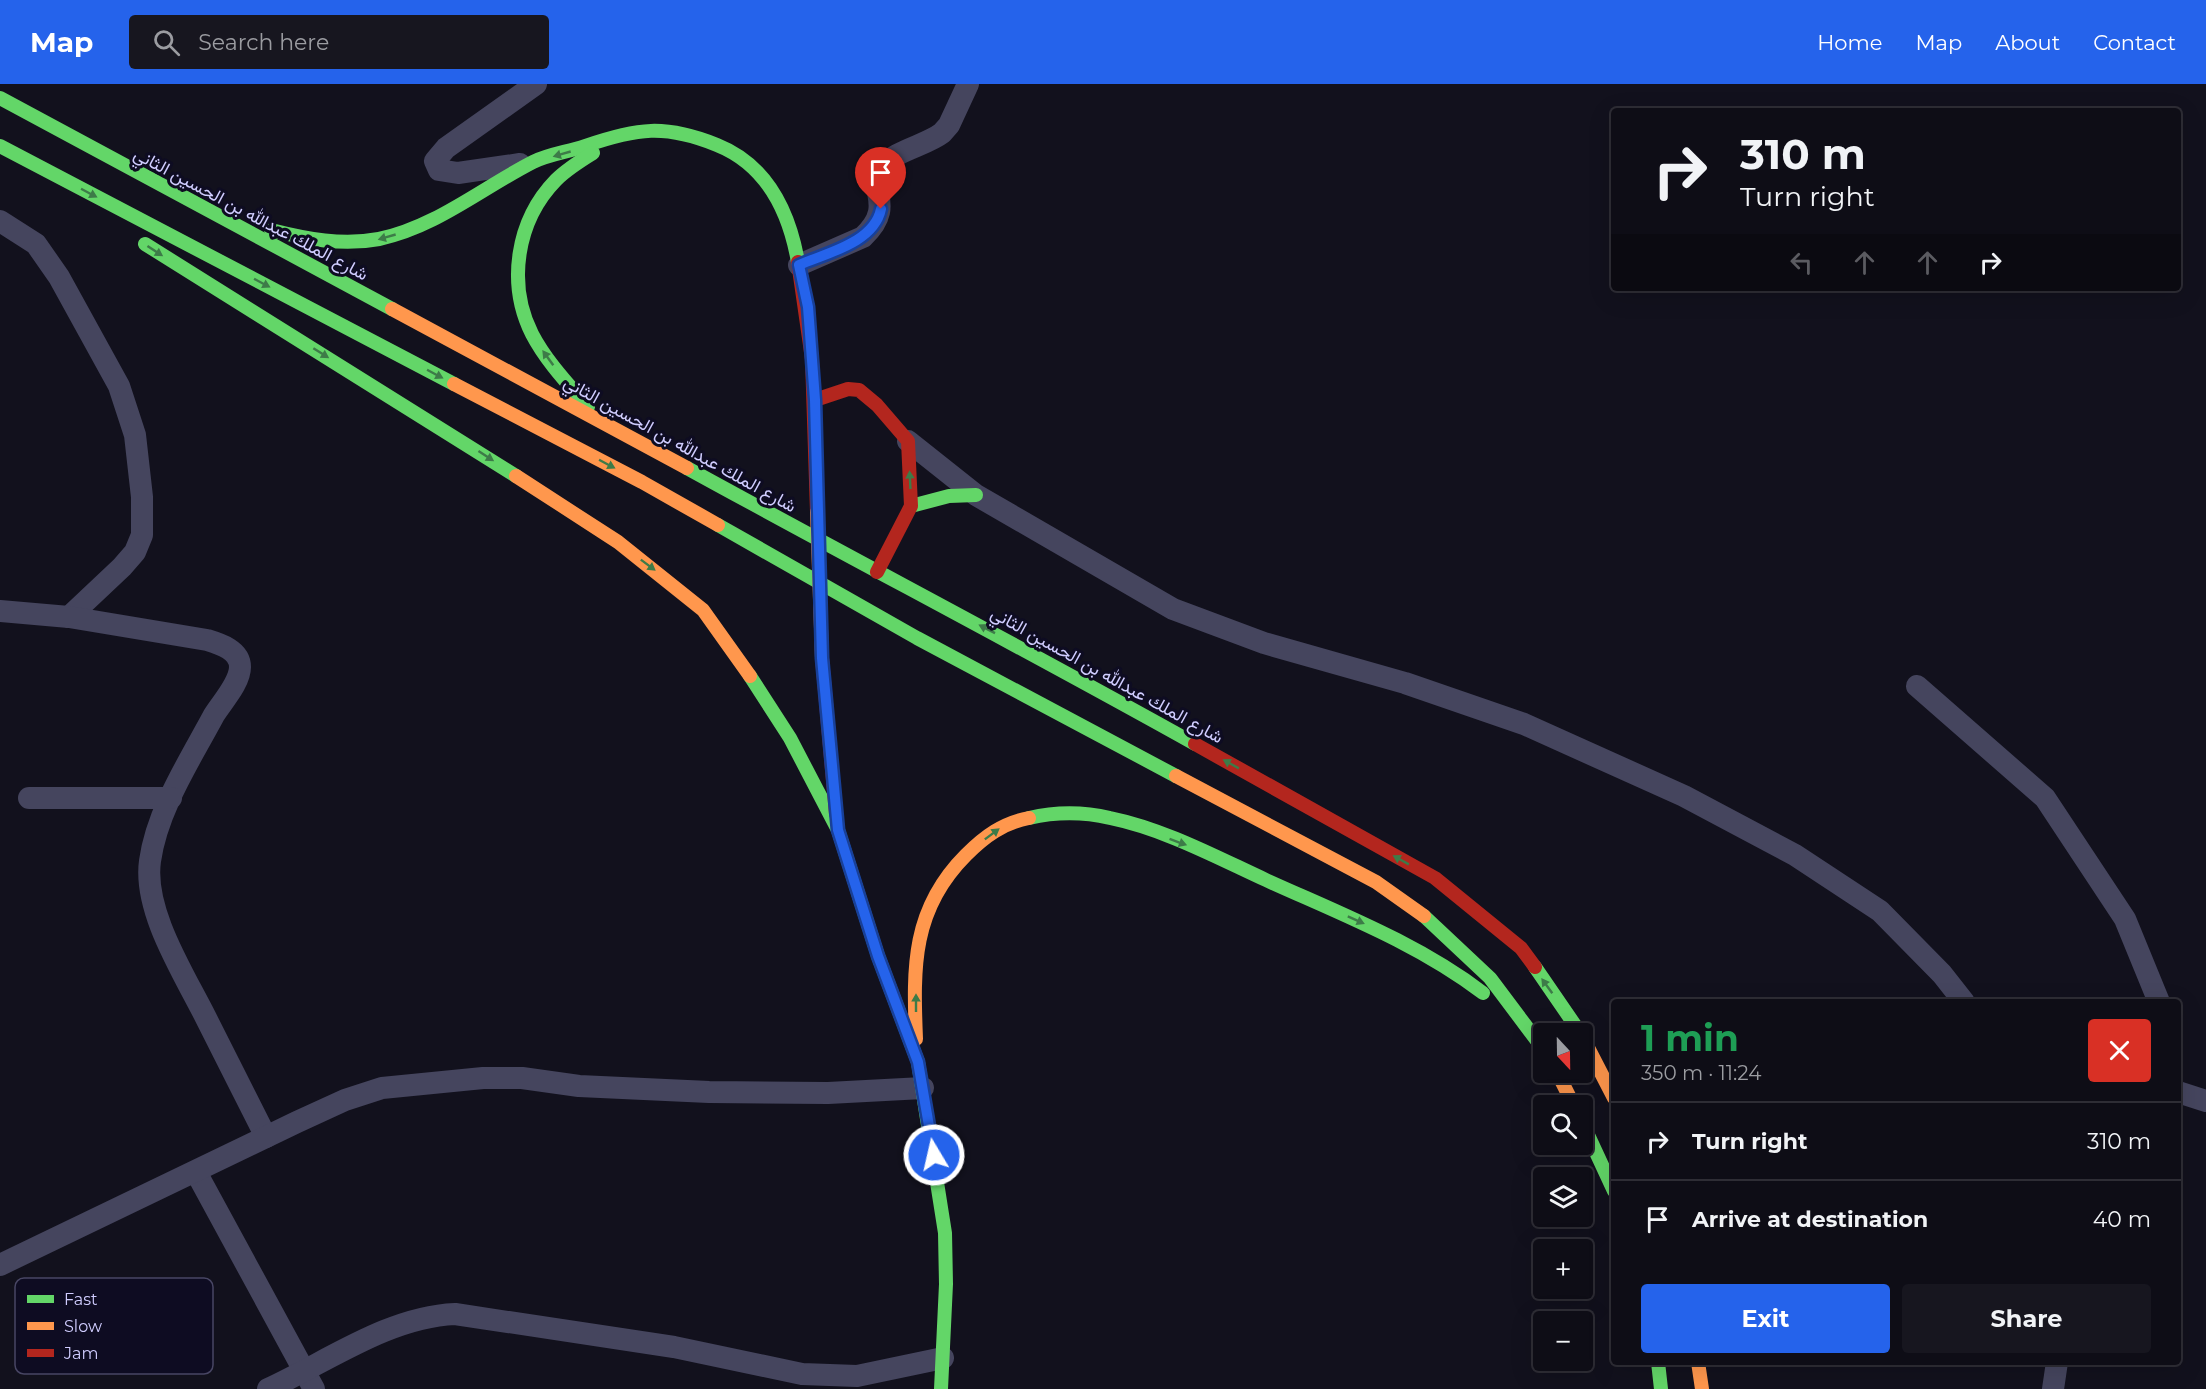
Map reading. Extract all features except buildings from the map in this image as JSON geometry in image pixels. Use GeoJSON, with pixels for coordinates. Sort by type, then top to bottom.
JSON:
{"type":"FeatureCollection","features":[{"type":"Feature","properties":{"kind":"main road","name":"شارع الملك عبدالله بن الحسين الثاني"},"geometry":{"type":"LineString","coordinates":[[0,98],[179,197],[598,419],[877,572],[1035,654],[1435,878],[1521,948],[1574,1023]]}},
{"type":"Feature","properties":{"kind":"main road"},"geometry":{"type":"LineString","coordinates":[[179,197],[311,242],[375,241],[408,231],[451,212],[534,162],[637,129],[657,127],[688,134],[723,147],[752,164],[777,197],[790,224],[808,307],[815,400],[822,658],[838,830]]}},
{"type":"Feature","properties":{"kind":"main road"},"geometry":{"type":"LineString","coordinates":[[598,419],[547,358],[532,334],[517,296],[518,257],[527,226],[551,186],[572,167],[637,129]]}},
{"type":"Feature","properties":{"kind":"main road"},"geometry":{"type":"LineString","coordinates":[[0,148],[98,214]]}},
{"type":"Feature","properties":{"kind":"main road"},"geometry":{"type":"LineString","coordinates":[[0,148],[642,482],[917,638],[1376,882],[1411,905],[1478,963],[1533,1034]]}},
{"type":"Feature","properties":{"kind":"main road"},"geometry":{"type":"LineString","coordinates":[[128,233],[477,450],[618,542],[702,610],[738,657],[790,738],[838,830],[878,956],[918,1062]]}},
{"type":"Feature","properties":{"kind":"main road"},"geometry":{"type":"LineString","coordinates":[[815,400],[848,389],[859,390],[877,405],[908,441],[911,506],[877,572]]}},
{"type":"Feature","properties":{"kind":"main road"},"geometry":{"type":"LineString","coordinates":[[911,506],[949,496],[976,495]]}},
{"type":"Feature","properties":{"kind":"main road"},"geometry":{"type":"LineString","coordinates":[[790,738],[811,742],[829,730]]}},
{"type":"Feature","properties":{"kind":"main road"},"geometry":{"type":"LineString","coordinates":[[940,1389],[946,1284],[945,1233],[918,1062],[916,993],[921,939],[926,912],[937,889],[958,863],[995,831],[1015,822],[1077,813],[1112,818],[1195,848],[1389,935],[1460,974],[1533,1035]]}},
{"type":"Feature","properties":{"kind":"main road","name":"شارع الملك عبدالله بن الحسين الثاني"},"geometry":{"type":"LineString","coordinates":[[1593,1057],[1611,1092]]}},
{"type":"Feature","properties":{"kind":"main road"},"geometry":{"type":"LineString","coordinates":[[1593,1146],[1611,1185]]}},
{"type":"Feature","properties":{"kind":"main road"},"geometry":{"type":"LineString","coordinates":[[1658,1365],[1661,1389]]}},
{"type":"Feature","properties":{"kind":"main road"},"geometry":{"type":"LineString","coordinates":[[1698,1365],[1702,1389]]}},
{"type":"Feature","properties":{"kind":"street"},"geometry":{"type":"LineString","coordinates":[[534,162],[458,173],[441,171],[435,161],[446,148],[536,84]]}},
{"type":"Feature","properties":{"kind":"street"},"geometry":{"type":"LineString","coordinates":[[799,265],[863,237],[871,229],[881,209],[878,178],[882,166],[942,133],[949,125],[968,84]]}},
{"type":"Feature","properties":{"kind":"street"},"geometry":{"type":"LineString","coordinates":[[0,221],[36,244],[59,277],[119,386],[135,435],[142,497],[142,535],[135,552],[122,567],[69,617]]}},
{"type":"Feature","properties":{"kind":"street"},"geometry":{"type":"LineString","coordinates":[[908,441],[976,495],[1173,609],[1264,643],[1405,683],[1524,724],[1684,796],[1795,855],[1880,911],[1942,974],[1962,999]]}},
{"type":"Feature","properties":{"kind":"street"},"geometry":{"type":"LineString","coordinates":[[0,612],[69,617],[207,640],[225,646],[235,655],[240,667],[237,679],[215,714],[171,798],[155,839],[150,863],[150,888],[156,910],[179,964],[266,1137]]}},
{"type":"Feature","properties":{"kind":"street"},"geometry":{"type":"LineString","coordinates":[[1917,686],[2045,798],[2125,919],[2158,999]]}},
{"type":"Feature","properties":{"kind":"street"},"geometry":{"type":"LineString","coordinates":[[29,798],[171,798]]}},
{"type":"Feature","properties":{"kind":"street"},"geometry":{"type":"LineString","coordinates":[[0,1265],[345,1100],[382,1088],[410,1083],[522,1078],[579,1086],[709,1092],[828,1093],[923,1088]]}},
{"type":"Feature","properties":{"kind":"street"},"geometry":{"type":"LineString","coordinates":[[2181,1093],[2206,1101]]}},
{"type":"Feature","properties":{"kind":"street"},"geometry":{"type":"LineString","coordinates":[[196,1172],[309,1381]]}},
{"type":"Feature","properties":{"kind":"street"},"geometry":{"type":"LineString","coordinates":[[268,1389],[309,1381],[405,1323],[434,1315],[455,1314],[674,1347],[802,1374],[858,1376],[943,1358]]}},
{"type":"Feature","properties":{"kind":"street"},"geometry":{"type":"LineString","coordinates":[[2053,1389],[2057,1365]]}},
{"type":"Feature","properties":{"kind":"traffic: fast"},"geometry":{"type":"LineString","coordinates":[[0,98],[392,309]]}},
{"type":"Feature","properties":{"kind":"traffic: fast"},"geometry":{"type":"LineString","coordinates":[[271,230],[325,240],[352,242],[379,239],[420,226],[539,159],[620,135],[666,131],[699,138],[717,145],[734,154],[762,177],[782,208],[789,225],[798,262]]}},
{"type":"Feature","properties":{"kind":"traffic: fast"},"geometry":{"type":"LineString","coordinates":[[0,146],[454,384]]}},
{"type":"Feature","properties":{"kind":"traffic: fast"},"geometry":{"type":"LineString","coordinates":[[588,407],[551,363],[532,334],[524,315],[518,274],[524,234],[542,196],[560,176],[593,153]]}},
{"type":"Feature","properties":{"kind":"traffic: fast"},"geometry":{"type":"LineString","coordinates":[[145,244],[516,476]]}},
{"type":"Feature","properties":{"kind":"traffic: fast"},"geometry":{"type":"LineString","coordinates":[[687,468],[1195,744]]}},
{"type":"Feature","properties":{"kind":"traffic: fast"},"geometry":{"type":"LineString","coordinates":[[911,506],[949,496],[976,495]]}},
{"type":"Feature","properties":{"kind":"traffic: fast"},"geometry":{"type":"LineString","coordinates":[[718,525],[917,638],[1176,776]]}},
{"type":"Feature","properties":{"kind":"traffic: fast"},"geometry":{"type":"LineString","coordinates":[[750,676],[790,738],[838,830],[878,956],[918,1062]]}},
{"type":"Feature","properties":{"kind":"traffic: fast"},"geometry":{"type":"LineString","coordinates":[[1029,818],[1059,814],[1090,815],[1130,823],[1170,836],[1378,930],[1432,959],[1483,993]]}},
{"type":"Feature","properties":{"kind":"traffic: fast"},"geometry":{"type":"LineString","coordinates":[[1424,916],[1490,978],[1533,1035]]}},
{"type":"Feature","properties":{"kind":"traffic: fast"},"geometry":{"type":"LineString","coordinates":[[1535,967],[1573,1023]]}},
{"type":"Feature","properties":{"kind":"traffic: fast"},"geometry":{"type":"LineString","coordinates":[[918,1062],[945,1233],[946,1284],[941,1389]]}},
{"type":"Feature","properties":{"kind":"traffic: fast"},"geometry":{"type":"LineString","coordinates":[[1593,1146],[1611,1185]]}},
{"type":"Feature","properties":{"kind":"traffic: fast"},"geometry":{"type":"LineString","coordinates":[[1658,1365],[1661,1389]]}},
{"type":"Feature","properties":{"kind":"traffic: slow"},"geometry":{"type":"LineString","coordinates":[[392,309],[687,468]]}},
{"type":"Feature","properties":{"kind":"traffic: slow"},"geometry":{"type":"LineString","coordinates":[[454,384],[642,482],[718,525]]}},
{"type":"Feature","properties":{"kind":"traffic: slow"},"geometry":{"type":"LineString","coordinates":[[516,476],[618,542],[703,610],[750,676]]}},
{"type":"Feature","properties":{"kind":"traffic: slow"},"geometry":{"type":"LineString","coordinates":[[817,512],[822,658]]}},
{"type":"Feature","properties":{"kind":"traffic: slow"},"geometry":{"type":"LineString","coordinates":[[1176,776],[1376,882],[1424,916]]}},
{"type":"Feature","properties":{"kind":"traffic: slow"},"geometry":{"type":"LineString","coordinates":[[916,1039],[916,963],[926,918],[935,896],[948,875],[980,842],[1003,827],[1029,818]]}},
{"type":"Feature","properties":{"kind":"traffic: slow"},"geometry":{"type":"LineString","coordinates":[[1593,1057],[1611,1092]]}},
{"type":"Feature","properties":{"kind":"traffic: slow"},"geometry":{"type":"LineString","coordinates":[[1562,1083],[1568,1095]]}},
{"type":"Feature","properties":{"kind":"traffic: slow"},"geometry":{"type":"LineString","coordinates":[[1698,1365],[1702,1389]]}},
{"type":"Feature","properties":{"kind":"traffic: jam"},"geometry":{"type":"LineString","coordinates":[[798,262],[812,359],[817,512]]}},
{"type":"Feature","properties":{"kind":"traffic: jam"},"geometry":{"type":"LineString","coordinates":[[815,400],[848,389],[859,390],[877,405],[908,441],[911,506],[877,572]]}},
{"type":"Feature","properties":{"kind":"traffic: jam"},"geometry":{"type":"LineString","coordinates":[[822,658],[836,814]]}},
{"type":"Feature","properties":{"kind":"traffic: jam"},"geometry":{"type":"LineString","coordinates":[[1195,744],[1435,878],[1521,948],[1535,967]]}},
{"type":"Feature","properties":{"kind":"route"},"geometry":{"type":"LineString","coordinates":[[881,209],[877,221],[863,237],[799,265],[808,307],[815,400],[822,658],[838,830],[878,956],[918,1062],[934,1155]]}}]}
